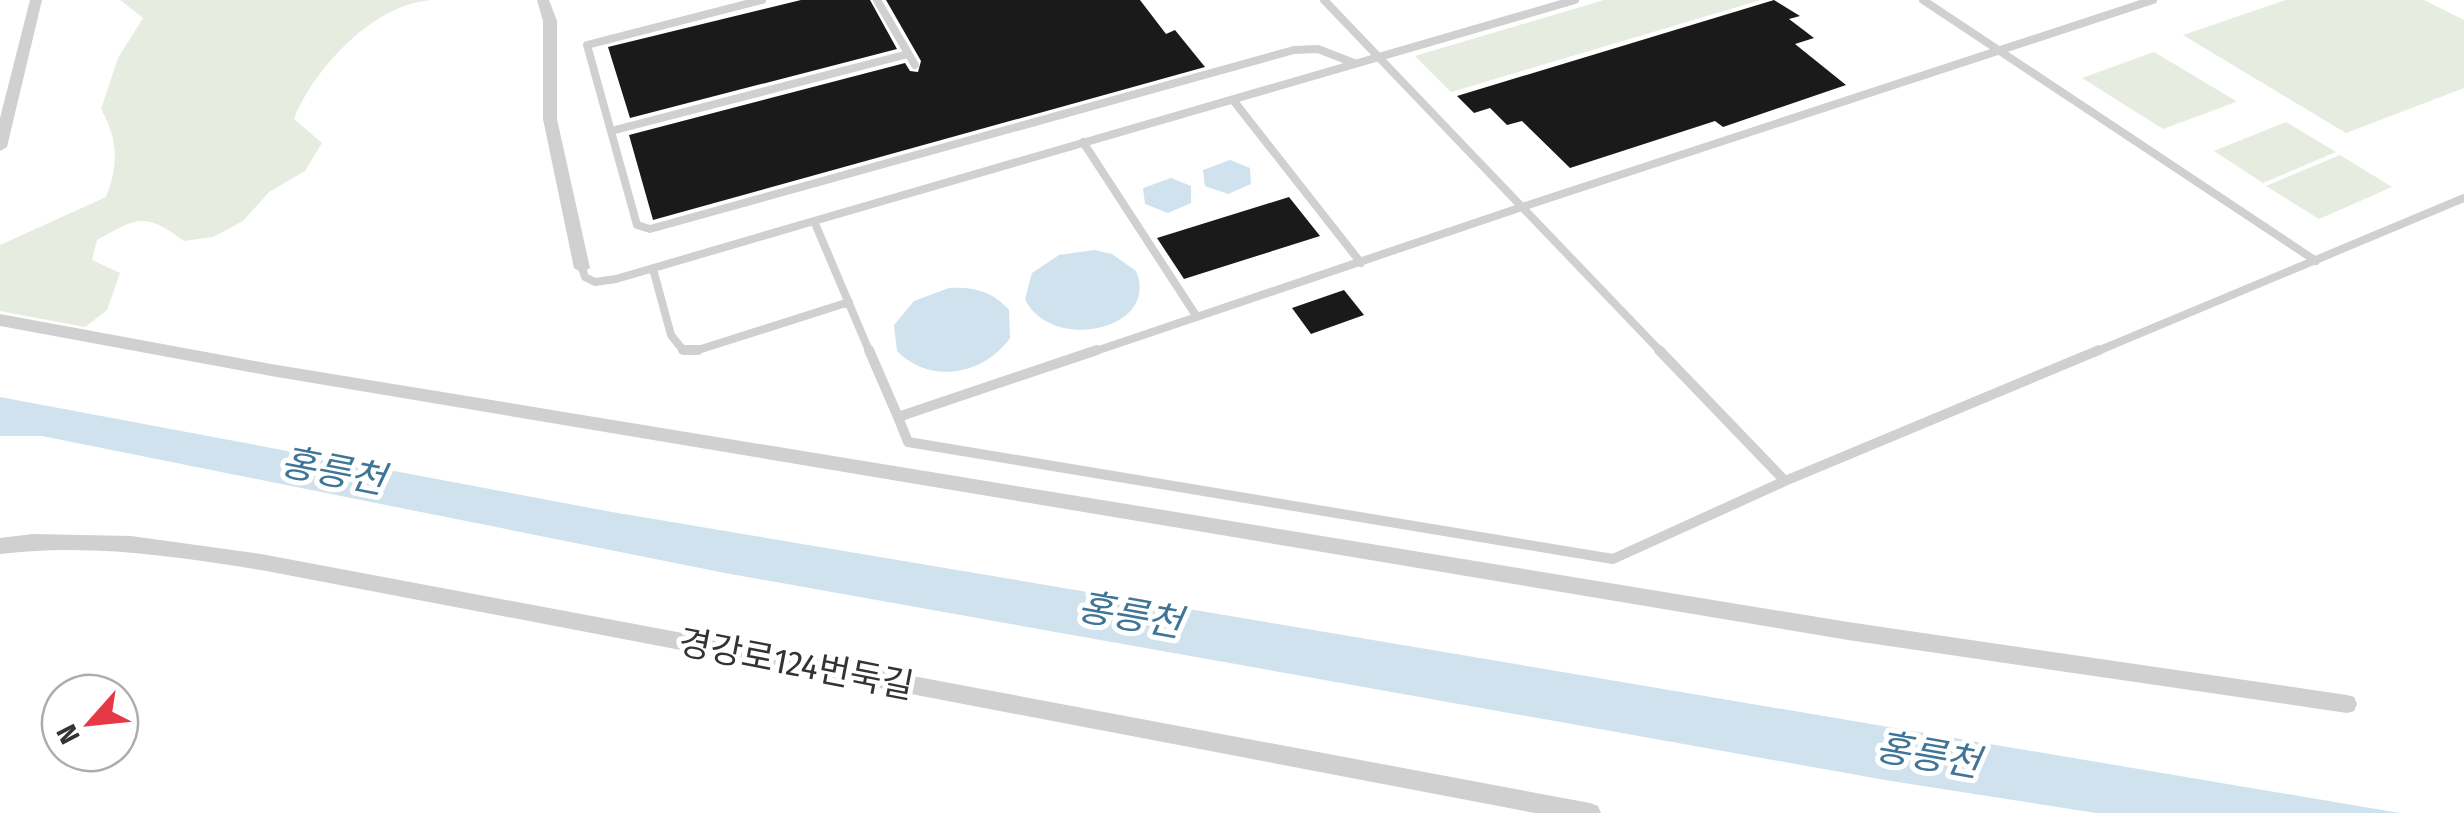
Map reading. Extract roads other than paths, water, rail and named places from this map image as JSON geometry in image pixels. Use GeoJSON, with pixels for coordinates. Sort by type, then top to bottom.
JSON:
{"type":"FeatureCollection","features":[{"type":"Feature","properties":{"kind":"street"},"geometry":{"type":"LineString","coordinates":[[0,147],[36,0]]}},
{"type":"Feature","properties":{"kind":"street"},"geometry":{"type":"LineString","coordinates":[[542,0],[550,21],[550,119],[582,268]]}},
{"type":"Feature","properties":{"kind":"street"},"geometry":{"type":"LineString","coordinates":[[0,320],[271,370],[1809,624],[2346,704]]}},
{"type":"Feature","properties":{"kind":"street","name":"경강로124번둑길"},"geometry":{"type":"LineString","coordinates":[[0,546],[37,540],[126,542],[261,562],[1590,813]]}},
{"type":"Feature","properties":{"kind":"lane"},"geometry":{"type":"LineString","coordinates":[[762,0],[595,40],[587,46],[637,224],[650,229],[1294,50],[1318,48],[1354,63]]}},
{"type":"Feature","properties":{"kind":"lane"},"geometry":{"type":"LineString","coordinates":[[876,0],[915,65]]}},
{"type":"Feature","properties":{"kind":"lane"},"geometry":{"type":"LineString","coordinates":[[1324,0],[1785,481]]}},
{"type":"Feature","properties":{"kind":"lane"},"geometry":{"type":"LineString","coordinates":[[582,268],[585,277],[595,282],[653,269],[1575,0]]}},
{"type":"Feature","properties":{"kind":"lane"},"geometry":{"type":"LineString","coordinates":[[1923,0],[2316,260]]}},
{"type":"Feature","properties":{"kind":"lane"},"geometry":{"type":"LineString","coordinates":[[898,417],[2152,0]]}},
{"type":"Feature","properties":{"kind":"lane"},"geometry":{"type":"LineString","coordinates":[[611,131],[908,54]]}},
{"type":"Feature","properties":{"kind":"lane"},"geometry":{"type":"LineString","coordinates":[[1233,100],[1362,263]]}},
{"type":"Feature","properties":{"kind":"lane"},"geometry":{"type":"LineString","coordinates":[[1083,142],[1197,318]]}},
{"type":"Feature","properties":{"kind":"lane"},"geometry":{"type":"LineString","coordinates":[[814,220],[908,442],[1613,559],[1785,481],[2464,198]]}},
{"type":"Feature","properties":{"kind":"lane"},"geometry":{"type":"LineString","coordinates":[[653,269],[671,335],[683,350],[696,351],[849,302]]}},
{"type":"Feature","properties":{"kind":"water"},"geometry":{"type":"Polygon","coordinates":[[[1230,160],[1250,168],[1251,184],[1228,194],[1205,186],[1203,170],[1230,160]]]}},
{"type":"Feature","properties":{"kind":"water"},"geometry":{"type":"Polygon","coordinates":[[[1171,178],[1191,186],[1191,203],[1168,213],[1145,204],[1143,188],[1171,178]]]}},
{"type":"Feature","properties":{"kind":"water"},"geometry":{"type":"Polygon","coordinates":[[[1094,250],[1112,254],[1136,271],[1139,292],[1133,308],[1099,328],[1078,330],[1056,326],[1038,316],[1025,299],[1032,273],[1059,255],[1094,250]]]}},
{"type":"Feature","properties":{"kind":"water"},"geometry":{"type":"Polygon","coordinates":[[[949,288],[967,288],[996,298],[1009,310],[1010,338],[999,351],[972,367],[940,372],[925,369],[897,351],[894,325],[914,301],[949,288]]]}},
{"type":"Feature","properties":{"kind":"water","name":"홍릉천"},"geometry":{"type":"Polygon","coordinates":[[[0,397],[612,512],[2400,813],[2096,813],[1891,781],[725,573],[42,436],[0,436],[0,397]]]}}]}
